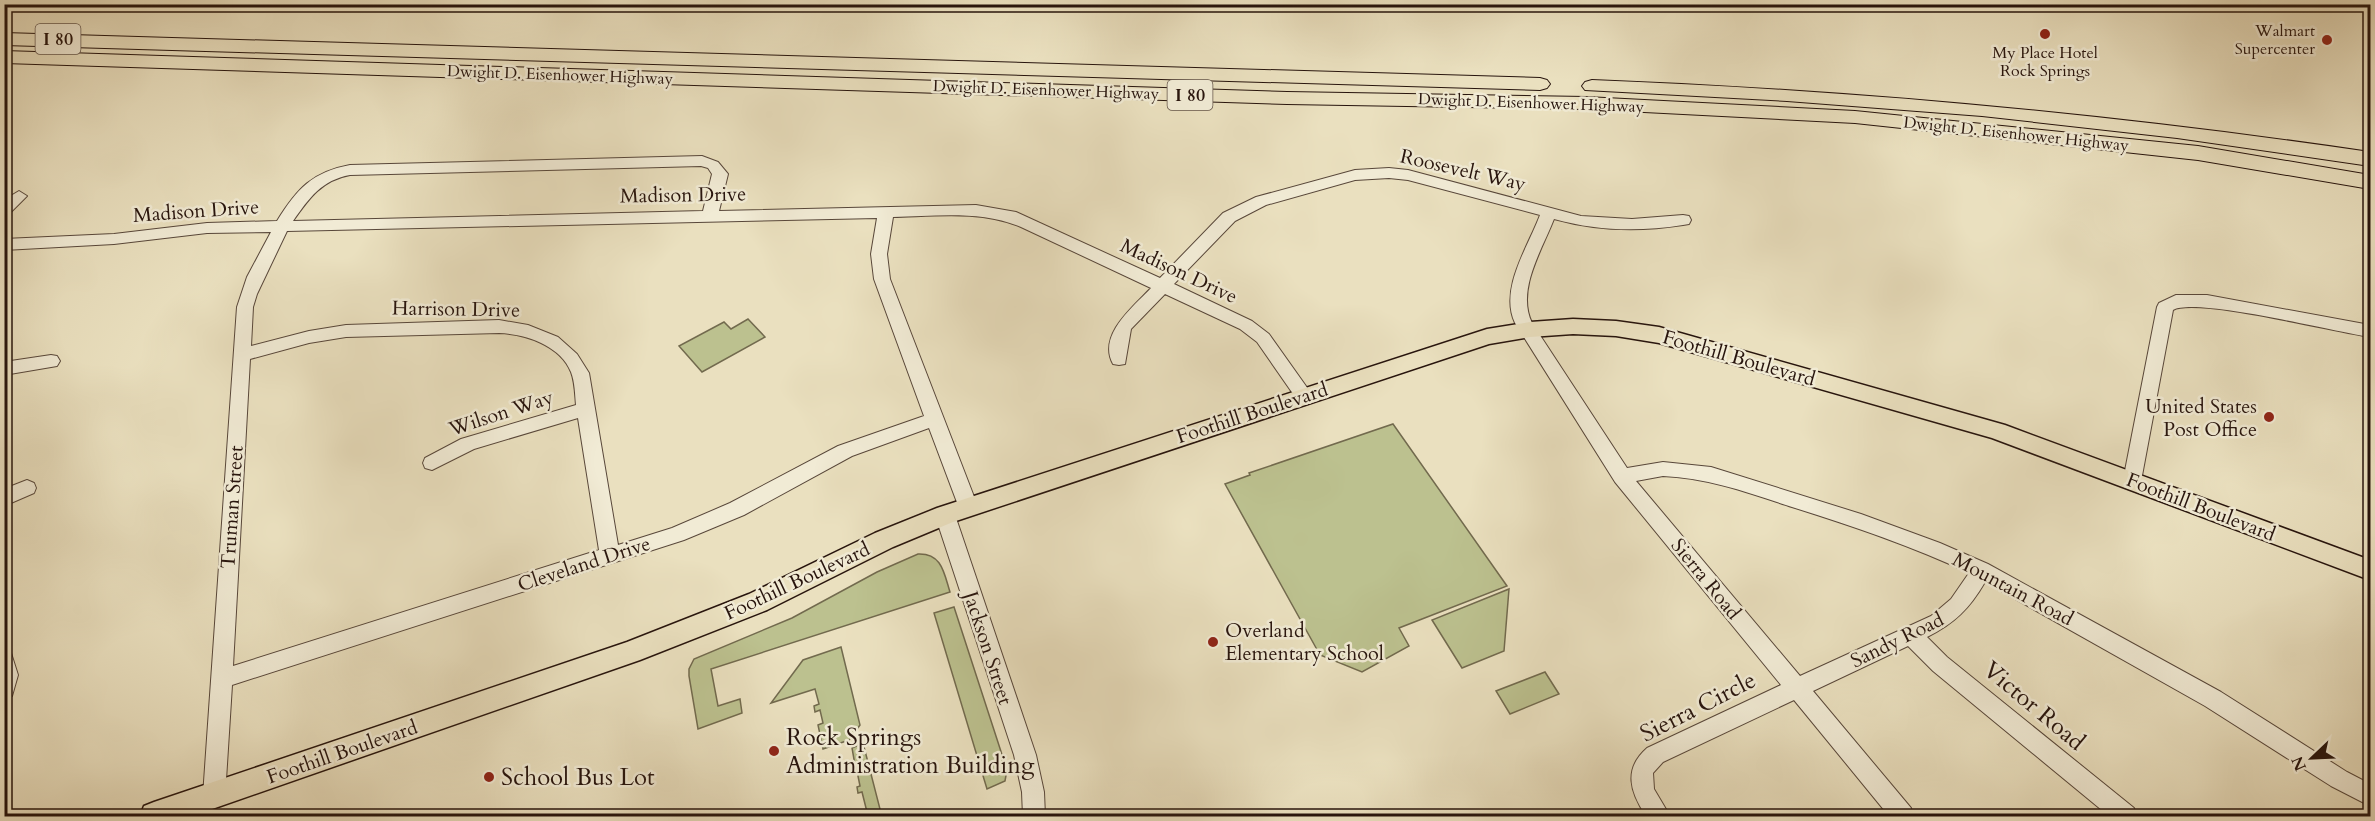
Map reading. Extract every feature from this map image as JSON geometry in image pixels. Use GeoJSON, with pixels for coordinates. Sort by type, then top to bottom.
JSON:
{"type":"FeatureCollection","features":[{"type":"Feature","properties":{"kind":"highway","name":"Dwight D. Eisenhower Highway"},"geometry":{"type":"LineString","coordinates":[[4,37],[1714,90],[2009,112],[2273,144],[2370,159]]}},
{"type":"Feature","properties":{"kind":"highway","name":"Dwight D. Eisenhower Highway"},"geometry":{"type":"LineString","coordinates":[[4,57],[1275,97],[1586,103],[1855,117],[2198,153],[2370,182]]}},
{"type":"Feature","properties":{"kind":"highway"},"geometry":{"type":"LineString","coordinates":[[2003,132],[2370,199]]}},
{"type":"Feature","properties":{"kind":"highway"},"geometry":{"type":"LineString","coordinates":[[2273,144],[2370,141]]}},
{"type":"Feature","properties":{"kind":"main road","name":"Foothill Boulevard"},"geometry":{"type":"LineString","coordinates":[[154,816],[640,648],[758,602],[884,540],[956,511],[1487,337],[1527,329],[1580,325],[1608,326],[1659,335],[1997,431],[2370,570]]}},
{"type":"Feature","properties":{"kind":"street","name":"Truman Street"},"geometry":{"type":"LineString","coordinates":[[214,796],[247,292],[283,226],[311,186],[327,175],[338,172],[702,161],[713,165],[720,174],[710,215]]}},
{"type":"Feature","properties":{"kind":"street","name":"Roosevelt Way"},"geometry":{"type":"LineString","coordinates":[[1119,358],[1120,334],[1125,325],[1213,231],[1244,207],[1355,175],[1389,173],[1408,175],[1581,221],[1626,226],[1656,225],[1683,220]]}},
{"type":"Feature","properties":{"kind":"street"},"geometry":{"type":"LineString","coordinates":[[4,209],[19,196]]}},
{"type":"Feature","properties":{"kind":"street","name":"Madison Drive"},"geometry":{"type":"LineString","coordinates":[[4,245],[103,240],[198,229],[976,210],[1010,216],[1227,315],[1263,338],[1304,396]]}},
{"type":"Feature","properties":{"kind":"street","name":"Jackson Street"},"geometry":{"type":"LineString","coordinates":[[886,212],[878,264],[935,419],[956,511],[1025,755],[1033,792],[1034,816]]}},
{"type":"Feature","properties":{"kind":"street","name":"Sierra Road"},"geometry":{"type":"LineString","coordinates":[[1549,213],[1521,287],[1518,301],[1519,314],[1527,329],[1622,477],[1903,816]]}},
{"type":"Feature","properties":{"kind":"street"},"geometry":{"type":"LineString","coordinates":[[2132,481],[2165,307],[2176,301],[2207,301],[2370,331]]}},
{"type":"Feature","properties":{"kind":"street","name":"Harrison Drive"},"geometry":{"type":"LineString","coordinates":[[242,355],[333,332],[514,328],[528,331],[560,347],[573,359],[580,373],[610,555]]}},
{"type":"Feature","properties":{"kind":"street"},"geometry":{"type":"LineString","coordinates":[[4,369],[51,361]]}},
{"type":"Feature","properties":{"kind":"street","name":"Wilson Way"},"geometry":{"type":"LineString","coordinates":[[432,463],[468,444],[586,409]]}},
{"type":"Feature","properties":{"kind":"street","name":"Cleveland Drive"},"geometry":{"type":"LineString","coordinates":[[221,679],[710,522],[844,451],[935,419]]}},
{"type":"Feature","properties":{"kind":"street","name":"Mountain Road"},"geometry":{"type":"LineString","coordinates":[[1622,477],[1662,469],[1724,477],[1900,533],[1981,570],[2213,699],[2339,779],[2370,795]]}},
{"type":"Feature","properties":{"kind":"street"},"geometry":{"type":"LineString","coordinates":[[4,498],[27,488]]}},
{"type":"Feature","properties":{"kind":"street","name":"Sandy Road"},"geometry":{"type":"LineString","coordinates":[[1796,688],[1938,622],[1953,612],[1967,595],[1981,570]]}},
{"type":"Feature","properties":{"kind":"street","name":"Victor Road"},"geometry":{"type":"LineString","coordinates":[[1911,634],[1940,664],[2126,816]]}},
{"type":"Feature","properties":{"kind":"street"},"geometry":{"type":"LineString","coordinates":[[4,660],[7,675],[4,689]]}},
{"type":"Feature","properties":{"kind":"street","name":"Sierra Circle"},"geometry":{"type":"LineString","coordinates":[[1659,816],[1642,787],[1641,773],[1645,762],[1655,755],[1796,688]]}},
{"type":"Feature","properties":{"kind":"green space"},"geometry":{"type":"Polygon","coordinates":[[[748,319],[765,337],[702,372],[679,346],[724,322],[731,329],[748,319]]]}},
{"type":"Feature","properties":{"kind":"green space"},"geometry":{"type":"Polygon","coordinates":[[[1393,424],[1507,586],[1399,628],[1409,646],[1362,672],[1320,655],[1225,484],[1250,475],[1249,473],[1393,424]]]}},
{"type":"Feature","properties":{"kind":"green space"},"geometry":{"type":"Polygon","coordinates":[[[918,554],[932,557],[941,565],[950,592],[711,669],[718,706],[740,699],[742,713],[698,729],[689,676],[689,669],[694,659],[792,618],[877,572],[918,554]]]}},
{"type":"Feature","properties":{"kind":"green space"},"geometry":{"type":"Polygon","coordinates":[[[1509,589],[1504,651],[1462,668],[1432,620],[1509,589]]]}},
{"type":"Feature","properties":{"kind":"green space"},"geometry":{"type":"Polygon","coordinates":[[[954,607],[1007,770],[1005,781],[987,789],[934,613],[954,607]]]}},
{"type":"Feature","properties":{"kind":"green space"},"geometry":{"type":"Polygon","coordinates":[[[841,647],[860,725],[849,740],[823,749],[818,725],[823,723],[820,710],[815,712],[814,706],[819,704],[815,689],[771,703],[803,660],[841,647]]]}},
{"type":"Feature","properties":{"kind":"green space"},"geometry":{"type":"Polygon","coordinates":[[[1545,672],[1559,694],[1510,714],[1496,691],[1545,672]]]}},
{"type":"Feature","properties":{"kind":"green space"},"geometry":{"type":"Polygon","coordinates":[[[863,743],[880,809],[875,816],[868,816],[862,792],[858,793],[857,787],[860,786],[857,771],[853,772],[852,767],[855,765],[852,748],[863,743]]]}},
{"type":"Feature","properties":{"kind":"place","name":"My Place Hotel Rock Springs"},"geometry":{"type":"Point","coordinates":[2045,34]}},
{"type":"Feature","properties":{"kind":"place","name":"Walmart Supercenter"},"geometry":{"type":"Point","coordinates":[2327,40]}},
{"type":"Feature","properties":{"kind":"place","name":"United States Post Office"},"geometry":{"type":"Point","coordinates":[2269,417]}},
{"type":"Feature","properties":{"kind":"place","name":"Overland Elementary School"},"geometry":{"type":"Point","coordinates":[1213,642]}},
{"type":"Feature","properties":{"kind":"place","name":"Rock Springs Administration Building"},"geometry":{"type":"Point","coordinates":[774,751]}},
{"type":"Feature","properties":{"kind":"place","name":"School Bus Lot"},"geometry":{"type":"Point","coordinates":[489,777]}}]}
